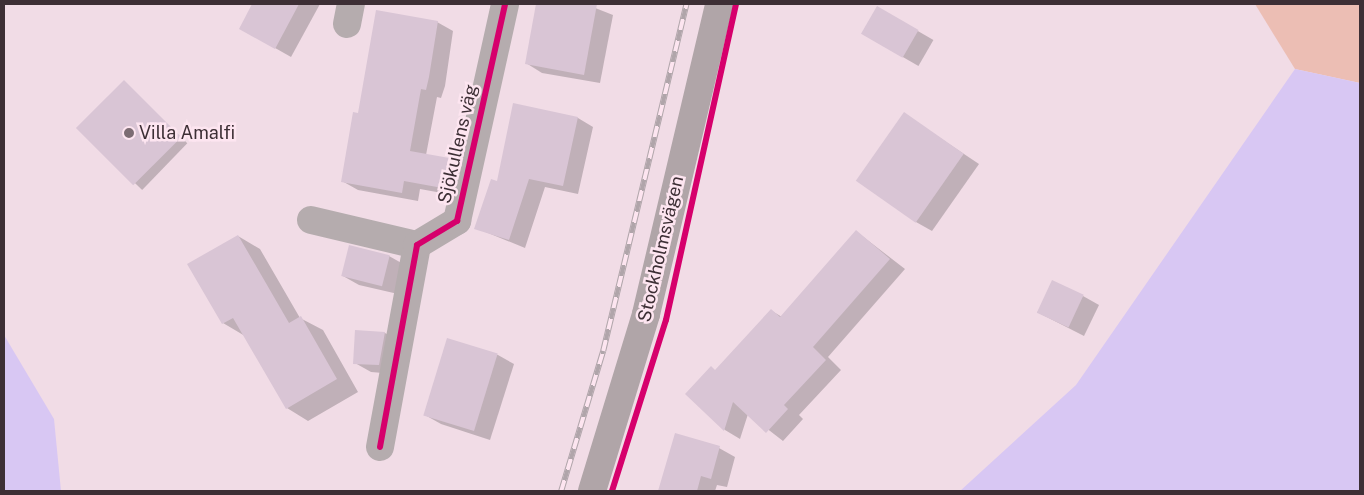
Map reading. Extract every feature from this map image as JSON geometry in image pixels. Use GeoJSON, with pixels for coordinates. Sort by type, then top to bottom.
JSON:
{"type":"FeatureCollection","features":[{"type":"Feature","properties":{"kind":"main road","name":"Stockholmsvägen"},"geometry":{"type":"LineString","coordinates":[[592,491],[646,314],[719,4]]}},
{"type":"Feature","properties":{"kind":"street","name":"Sjökullens väg"},"geometry":{"type":"LineString","coordinates":[[417,245],[457,220],[505,4]]}},
{"type":"Feature","properties":{"kind":"street"},"geometry":{"type":"LineString","coordinates":[[311,220],[417,245],[380,447]]}},
{"type":"Feature","properties":{"kind":"shaded area"},"geometry":{"type":"Polygon","coordinates":[[[1255,4],[1360,4],[1360,83],[1295,69],[1255,4]]]}},
{"type":"Feature","properties":{"kind":"shaded area"},"geometry":{"type":"Polygon","coordinates":[[[1295,69],[1360,83],[1360,491],[960,491],[1076,385],[1295,69]]]}},
{"type":"Feature","properties":{"kind":"shaded area"},"geometry":{"type":"Polygon","coordinates":[[[4,335],[54,419],[61,491],[4,491],[4,335]]]}},
{"type":"Feature","properties":{"kind":"building"},"geometry":{"type":"Polygon","coordinates":[[[252,4],[299,4],[275,49],[239,29],[252,4]]]}},
{"type":"Feature","properties":{"kind":"building"},"geometry":{"type":"Polygon","coordinates":[[[536,4],[597,4],[584,75],[525,64],[536,4]]]}},
{"type":"Feature","properties":{"kind":"building"},"geometry":{"type":"Polygon","coordinates":[[[877,6],[919,30],[903,58],[861,34],[877,6]]]}},
{"type":"Feature","properties":{"kind":"building"},"geometry":{"type":"Polygon","coordinates":[[[376,10],[438,21],[429,77],[426,90],[421,89],[410,151],[455,159],[448,189],[404,181],[402,193],[341,182],[353,112],[358,113],[376,10]]]}},
{"type":"Feature","properties":{"kind":"building","name":"Villa Amalfi"},"geometry":{"type":"Polygon","coordinates":[[[124,80],[181,137],[133,185],[76,128],[124,80]]]}},
{"type":"Feature","properties":{"kind":"building"},"geometry":{"type":"Polygon","coordinates":[[[513,103],[578,117],[563,186],[529,179],[509,240],[474,229],[491,179],[497,181],[513,103]]]}},
{"type":"Feature","properties":{"kind":"building"},"geometry":{"type":"Polygon","coordinates":[[[904,112],[964,154],[916,223],[856,181],[904,112]]]}},
{"type":"Feature","properties":{"kind":"building"},"geometry":{"type":"Polygon","coordinates":[[[856,230],[890,259],[813,347],[826,360],[784,405],[788,409],[766,433],[733,402],[724,431],[685,394],[711,366],[715,370],[771,309],[780,317],[856,230]]]}},
{"type":"Feature","properties":{"kind":"building"},"geometry":{"type":"Polygon","coordinates":[[[238,235],[289,323],[301,316],[337,379],[286,409],[233,318],[222,324],[187,264],[238,235]]]}},
{"type":"Feature","properties":{"kind":"building"},"geometry":{"type":"Polygon","coordinates":[[[349,245],[390,255],[382,286],[341,276],[349,245]]]}},
{"type":"Feature","properties":{"kind":"building"},"geometry":{"type":"Polygon","coordinates":[[[1052,280],[1084,295],[1069,327],[1037,313],[1052,280]]]}},
{"type":"Feature","properties":{"kind":"building"},"geometry":{"type":"Polygon","coordinates":[[[355,330],[385,332],[379,365],[353,364],[355,330]]]}},
{"type":"Feature","properties":{"kind":"building"},"geometry":{"type":"Polygon","coordinates":[[[447,338],[498,353],[474,431],[423,415],[447,338]]]}},
{"type":"Feature","properties":{"kind":"building"},"geometry":{"type":"Polygon","coordinates":[[[675,433],[720,446],[711,479],[701,476],[697,491],[658,491],[675,433]]]}},
{"type":"Feature","properties":{"kind":"railway"},"geometry":{"type":"LineString","coordinates":[[561,491],[603,351],[686,4]]}},
{"type":"Feature","properties":{"kind":"cycle path"},"geometry":{"type":"LineString","coordinates":[[380,447],[417,245],[457,221],[505,4]]}},
{"type":"Feature","properties":{"kind":"cycle path"},"geometry":{"type":"LineString","coordinates":[[612,491],[666,320],[736,4]]}},
{"type":"Feature","properties":{"kind":"place","name":"Villa Amalfi"},"geometry":{"type":"Point","coordinates":[129,133]}}]}
